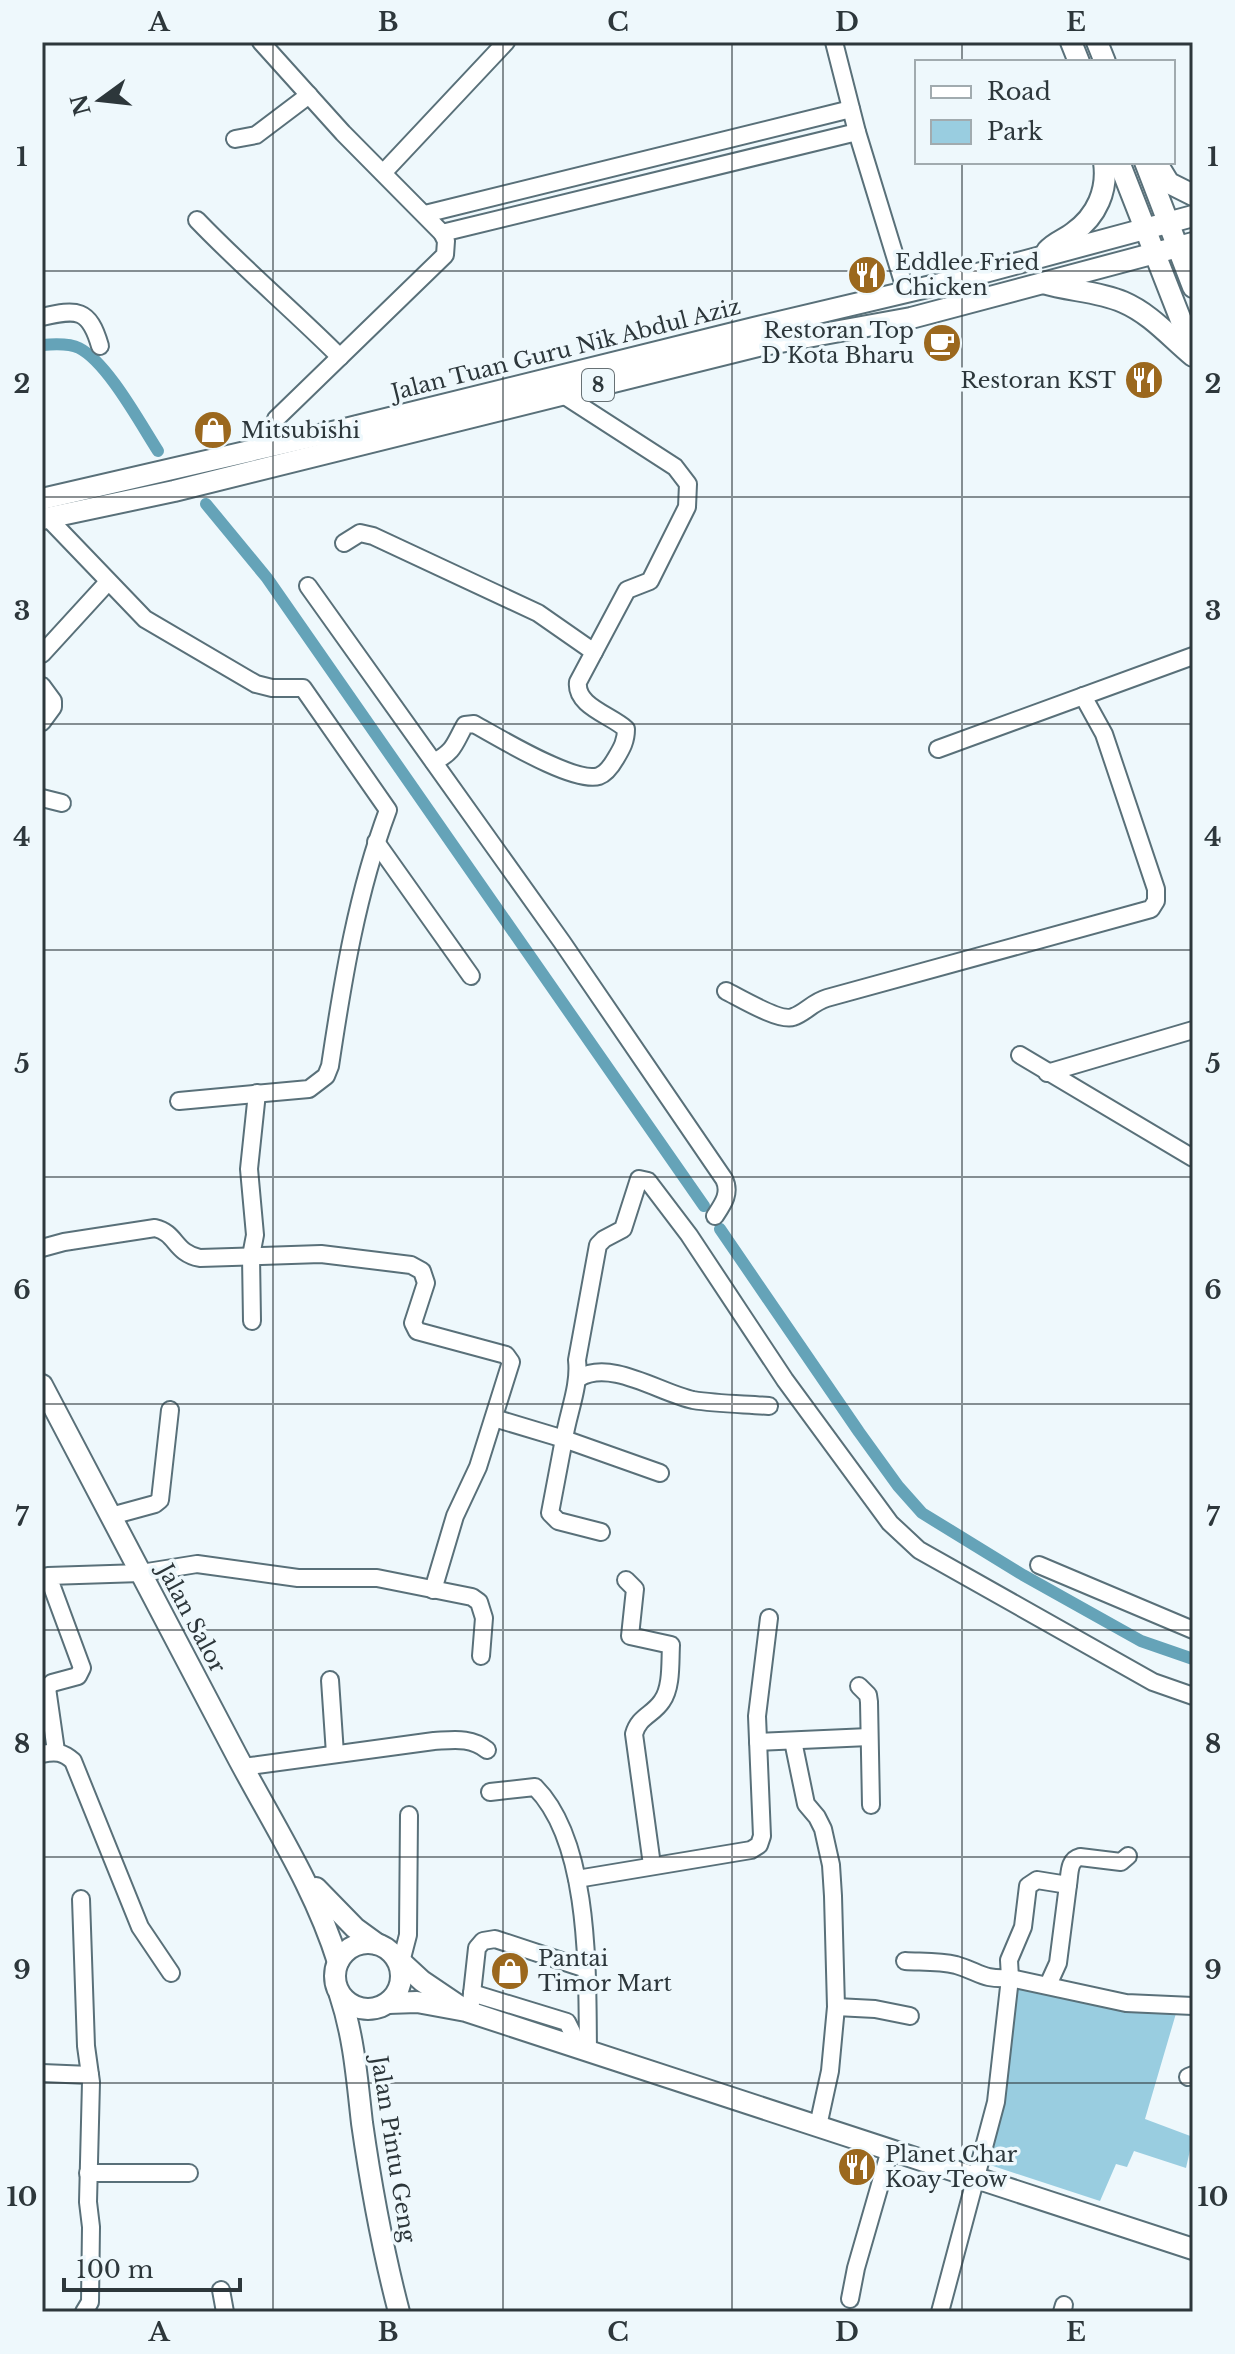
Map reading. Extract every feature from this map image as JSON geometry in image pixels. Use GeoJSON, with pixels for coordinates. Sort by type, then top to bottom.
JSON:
{"type":"FeatureCollection","features":[{"type":"Feature","properties":{"kind":"main road"},"geometry":{"type":"LineString","coordinates":[[1039,259],[1052,245],[1074,233],[1094,213],[1105,188],[1104,164]]}},
{"type":"Feature","properties":{"kind":"main road"},"geometry":{"type":"LineString","coordinates":[[1120,164],[1193,353]]}},
{"type":"Feature","properties":{"kind":"main road"},"geometry":{"type":"LineString","coordinates":[[1146,164],[1168,223],[1185,245],[1193,287]]}},
{"type":"Feature","properties":{"kind":"main road"},"geometry":{"type":"LineString","coordinates":[[1157,164],[1169,183],[1193,195]]}},
{"type":"Feature","properties":{"kind":"main road","name":"Jalan Tuan Guru Nik Abdul Aziz"},"geometry":{"type":"LineString","coordinates":[[44,512],[268,446],[1039,259],[1193,216]]}},
{"type":"Feature","properties":{"kind":"main road","name":"Jalan Tuan Guru Nik Abdul Aziz"},"geometry":{"type":"LineString","coordinates":[[44,512],[174,491],[758,346],[911,318],[1185,245]]}},
{"type":"Feature","properties":{"kind":"main road"},"geometry":{"type":"LineString","coordinates":[[1043,283],[1104,295],[1123,302],[1149,316],[1193,353]]}},
{"type":"Feature","properties":{"kind":"main road","name":"Jalan Salor"},"geometry":{"type":"LineString","coordinates":[[42,1385],[243,1767],[303,1873],[338,1962]]}},
{"type":"Feature","properties":{"kind":"main road","name":"Jalan Salor"},"geometry":{"type":"LineString","coordinates":[[303,1873],[355,1928],[422,1981],[469,2005]]}},
{"type":"Feature","properties":{"kind":"main road"},"geometry":{"type":"LineString","coordinates":[[388,2003],[395,1995],[401,1976],[391,1954],[368,1943],[350,1948],[338,1962],[336,1984],[347,2003],[368,2010],[388,2003],[469,2005],[580,2048],[1193,2249]]}},
{"type":"Feature","properties":{"kind":"main road","name":"Jalan Pintu Geng"},"geometry":{"type":"LineString","coordinates":[[340,1995],[356,2059],[363,2125],[399,2312]]}},
{"type":"Feature","properties":{"kind":"main road"},"geometry":{"type":"LineString","coordinates":[[356,2059],[368,2010]]}},
{"type":"Feature","properties":{"kind":"street"},"geometry":{"type":"LineString","coordinates":[[261,42],[425,214],[446,241],[445,255],[276,419],[268,446]]}},
{"type":"Feature","properties":{"kind":"street"},"geometry":{"type":"LineString","coordinates":[[383,173],[506,42]]}},
{"type":"Feature","properties":{"kind":"street"},"geometry":{"type":"LineString","coordinates":[[834,42],[857,132],[906,292]]}},
{"type":"Feature","properties":{"kind":"street"},"geometry":{"type":"LineString","coordinates":[[235,139],[256,135],[309,95]]}},
{"type":"Feature","properties":{"kind":"street"},"geometry":{"type":"LineString","coordinates":[[425,214],[851,109]]}},
{"type":"Feature","properties":{"kind":"street"},"geometry":{"type":"LineString","coordinates":[[442,233],[857,132]]}},
{"type":"Feature","properties":{"kind":"street"},"geometry":{"type":"LineString","coordinates":[[197,220],[245,270],[283,301],[340,357]]}},
{"type":"Feature","properties":{"kind":"street"},"geometry":{"type":"LineString","coordinates":[[42,317],[71,310],[80,313],[96,332],[100,346]]}},
{"type":"Feature","properties":{"kind":"street"},"geometry":{"type":"LineString","coordinates":[[434,762],[456,746],[465,725],[474,724],[556,768],[589,777],[607,771],[626,740],[626,729],[584,701],[578,682],[627,590],[642,586],[656,572],[687,507],[689,495],[683,475],[675,467],[562,394]]}},
{"type":"Feature","properties":{"kind":"street"},"geometry":{"type":"LineString","coordinates":[[44,512],[107,583],[145,619],[256,684],[272,688],[303,688],[388,810],[376,842],[346,959],[326,1076],[309,1089],[179,1101]]}},
{"type":"Feature","properties":{"kind":"street"},"geometry":{"type":"LineString","coordinates":[[344,543],[360,533],[373,536],[538,613],[594,652]]}},
{"type":"Feature","properties":{"kind":"street"},"geometry":{"type":"LineString","coordinates":[[42,654],[107,583]]}},
{"type":"Feature","properties":{"kind":"street"},"geometry":{"type":"LineString","coordinates":[[308,586],[724,1179],[728,1187],[725,1201],[715,1216]]}},
{"type":"Feature","properties":{"kind":"street"},"geometry":{"type":"LineString","coordinates":[[938,749],[1193,656]]}},
{"type":"Feature","properties":{"kind":"street"},"geometry":{"type":"LineString","coordinates":[[42,686],[53,701],[53,707],[42,722]]}},
{"type":"Feature","properties":{"kind":"street"},"geometry":{"type":"LineString","coordinates":[[726,991],[784,1019],[795,1017],[815,1001],[1151,909],[1156,901],[1156,889],[1104,734],[1083,696]]}},
{"type":"Feature","properties":{"kind":"street"},"geometry":{"type":"LineString","coordinates":[[42,798],[62,803]]}},
{"type":"Feature","properties":{"kind":"street"},"geometry":{"type":"LineString","coordinates":[[376,842],[471,976]]}},
{"type":"Feature","properties":{"kind":"street"},"geometry":{"type":"LineString","coordinates":[[1047,1073],[1193,1030]]}},
{"type":"Feature","properties":{"kind":"street"},"geometry":{"type":"LineString","coordinates":[[1020,1055],[1193,1158]]}},
{"type":"Feature","properties":{"kind":"street"},"geometry":{"type":"LineString","coordinates":[[252,1321],[251,1256],[255,1235],[249,1169],[257,1093]]}},
{"type":"Feature","properties":{"kind":"street"},"geometry":{"type":"LineString","coordinates":[[601,1532],[558,1521],[550,1513],[568,1415],[579,1378],[577,1360],[598,1245],[623,1229],[639,1179],[648,1181],[689,1235],[793,1392],[890,1523],[919,1550],[1153,1682],[1193,1696]]}},
{"type":"Feature","properties":{"kind":"street"},"geometry":{"type":"LineString","coordinates":[[42,1248],[155,1228],[163,1230],[188,1256],[200,1258],[321,1254],[418,1267],[426,1283],[413,1323],[417,1331],[509,1357],[510,1367],[478,1467],[455,1516],[433,1590]]}},
{"type":"Feature","properties":{"kind":"street"},"geometry":{"type":"LineString","coordinates":[[579,1378],[595,1370],[694,1400],[769,1406]]}},
{"type":"Feature","properties":{"kind":"street"},"geometry":{"type":"LineString","coordinates":[[111,1516],[160,1500],[170,1410]]}},
{"type":"Feature","properties":{"kind":"street"},"geometry":{"type":"LineString","coordinates":[[494,1418],[660,1473]]}},
{"type":"Feature","properties":{"kind":"street"},"geometry":{"type":"LineString","coordinates":[[171,1973],[140,1927],[73,1761],[66,1754],[49,1752],[47,1688],[52,1683],[78,1676],[82,1668],[48,1576],[141,1573],[197,1564],[298,1578],[377,1578],[472,1597],[479,1602],[484,1618],[481,1656]]}},
{"type":"Feature","properties":{"kind":"street"},"geometry":{"type":"LineString","coordinates":[[1039,1565],[1193,1630]]}},
{"type":"Feature","properties":{"kind":"street"},"geometry":{"type":"LineString","coordinates":[[626,1580],[635,1589],[630,1636],[671,1645],[666,1696],[660,1705],[637,1723],[634,1734],[652,1865]]}},
{"type":"Feature","properties":{"kind":"street"},"geometry":{"type":"LineString","coordinates":[[577,1879],[751,1850],[759,1845],[762,1836],[759,1692],[769,1618]]}},
{"type":"Feature","properties":{"kind":"street"},"geometry":{"type":"LineString","coordinates":[[330,1680],[335,1754]]}},
{"type":"Feature","properties":{"kind":"street"},"geometry":{"type":"LineString","coordinates":[[859,1686],[868,1695],[871,1805]]}},
{"type":"Feature","properties":{"kind":"street"},"geometry":{"type":"LineString","coordinates":[[758,1742],[869,1737]]}},
{"type":"Feature","properties":{"kind":"street"},"geometry":{"type":"LineString","coordinates":[[243,1767],[434,1741],[465,1740],[487,1750]]}},
{"type":"Feature","properties":{"kind":"street"},"geometry":{"type":"LineString","coordinates":[[793,1741],[806,1804],[821,1823],[831,1865],[836,2007],[830,2071],[818,2126]]}},
{"type":"Feature","properties":{"kind":"street"},"geometry":{"type":"LineString","coordinates":[[490,1792],[538,1789],[566,1836],[577,1879],[586,1969],[580,2048]]}},
{"type":"Feature","properties":{"kind":"street"},"geometry":{"type":"LineString","coordinates":[[391,1954],[408,1935],[409,1815]]}},
{"type":"Feature","properties":{"kind":"street"},"geometry":{"type":"LineString","coordinates":[[1048,1985],[1058,1963],[1071,1861],[1080,1857],[1121,1862],[1128,1856]]}},
{"type":"Feature","properties":{"kind":"street"},"geometry":{"type":"LineString","coordinates":[[940,2312],[996,2102],[1010,1978],[1009,1960],[1023,1927],[1028,1886],[1037,1880],[1068,1885]]}},
{"type":"Feature","properties":{"kind":"street"},"geometry":{"type":"LineString","coordinates":[[81,1899],[86,2046],[90,2075],[90,2302],[84,2312]]}},
{"type":"Feature","properties":{"kind":"street"},"geometry":{"type":"LineString","coordinates":[[469,2005],[477,1948],[490,1939],[586,1969]]}},
{"type":"Feature","properties":{"kind":"street"},"geometry":{"type":"LineString","coordinates":[[905,1961],[944,1963],[990,1979],[1010,1978],[1126,2003],[1193,2006]]}},
{"type":"Feature","properties":{"kind":"street"},"geometry":{"type":"LineString","coordinates":[[836,2007],[875,2009],[910,2016]]}},
{"type":"Feature","properties":{"kind":"street"},"geometry":{"type":"LineString","coordinates":[[42,2073],[90,2075]]}},
{"type":"Feature","properties":{"kind":"street"},"geometry":{"type":"LineString","coordinates":[[850,2299],[890,2150]]}},
{"type":"Feature","properties":{"kind":"street"},"geometry":{"type":"LineString","coordinates":[[88,2173],[189,2173]]}},
{"type":"Feature","properties":{"kind":"street"},"geometry":{"type":"LineString","coordinates":[[221,2290],[225,2312]]}},
{"type":"Feature","properties":{"kind":"green space"},"geometry":{"type":"Polygon","coordinates":[[[1017,1987],[1177,2010],[1145,2119],[1193,2137],[1186,2168],[1134,2151],[1127,2167],[1116,2164],[1100,2201],[981,2162],[1011,1998],[1017,1987]]]}},
{"type":"Feature","properties":{"kind":"waterway"},"geometry":{"type":"LineString","coordinates":[[42,345],[71,345],[90,355],[122,394],[158,451]]}},
{"type":"Feature","properties":{"kind":"waterway"},"geometry":{"type":"LineString","coordinates":[[206,504],[267,578],[704,1206]]}},
{"type":"Feature","properties":{"kind":"waterway"},"geometry":{"type":"LineString","coordinates":[[720,1229],[859,1432],[922,1513],[1023,1575],[1141,1641],[1193,1659]]}},
{"type":"Feature","properties":{"kind":"place","name":"Eddlee Fried Chicken"},"geometry":{"type":"Point","coordinates":[867,275]}},
{"type":"Feature","properties":{"kind":"place","name":"Restoran Top D Kota Bharu"},"geometry":{"type":"Point","coordinates":[942,343]}},
{"type":"Feature","properties":{"kind":"place","name":"Restoran KST"},"geometry":{"type":"Point","coordinates":[1144,380]}},
{"type":"Feature","properties":{"kind":"place","name":"Mitsubishi"},"geometry":{"type":"Point","coordinates":[213,430]}},
{"type":"Feature","properties":{"kind":"place","name":"Pantai Timor Mart"},"geometry":{"type":"Point","coordinates":[510,1971]}},
{"type":"Feature","properties":{"kind":"place","name":"Planet Char Koay Teow"},"geometry":{"type":"Point","coordinates":[857,2167]}}]}
